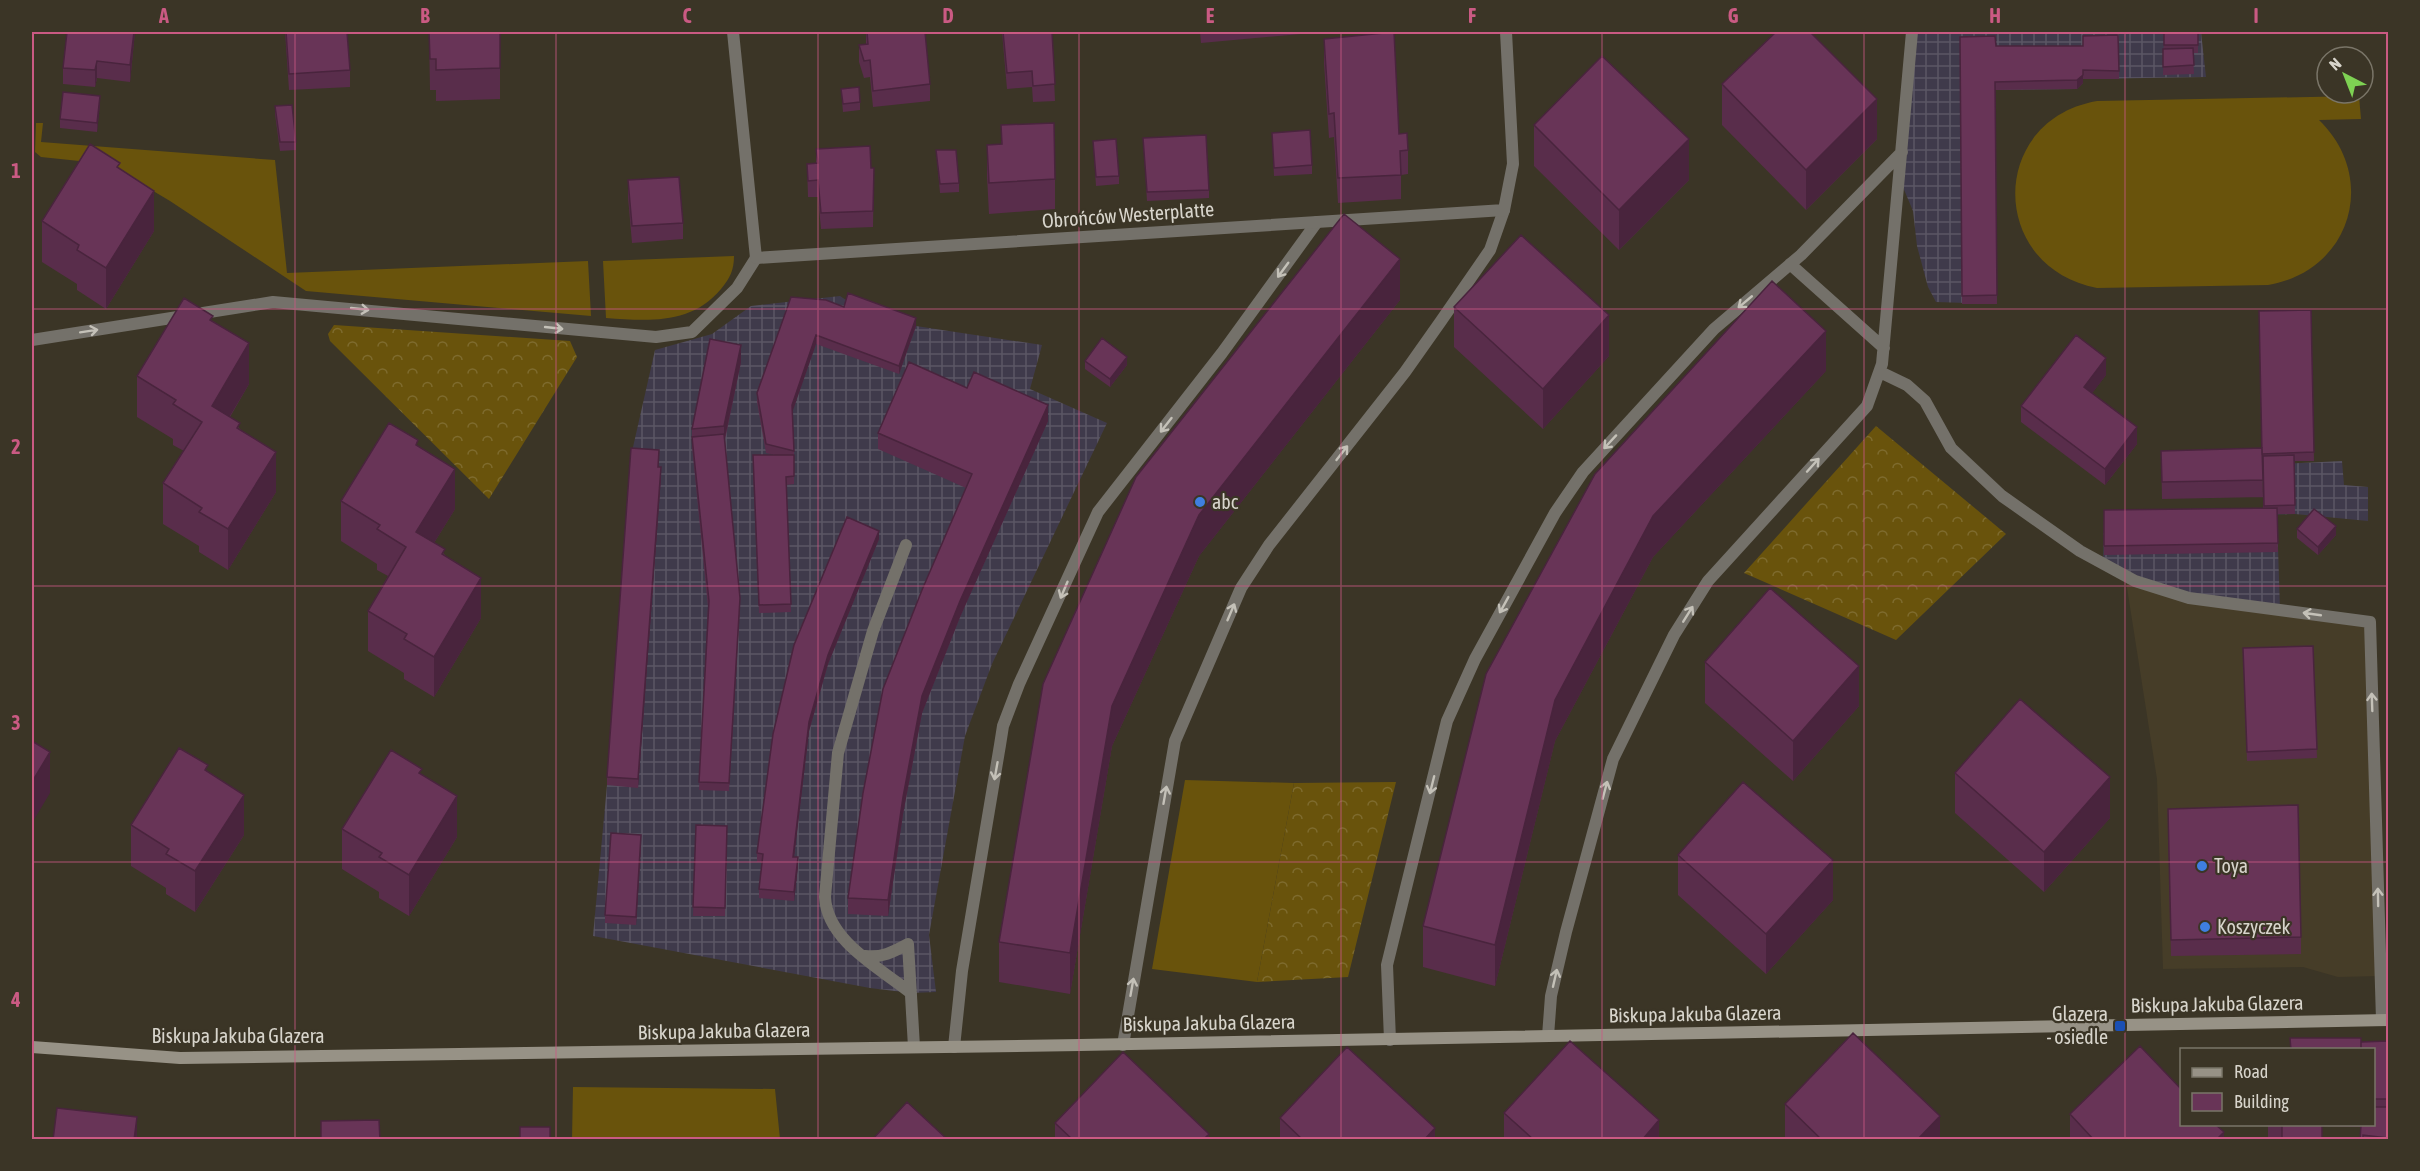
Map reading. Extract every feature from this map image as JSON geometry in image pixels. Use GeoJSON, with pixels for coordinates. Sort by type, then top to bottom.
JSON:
{"type":"FeatureCollection","features":[{"type":"Feature","properties":{"kind":"street"},"geometry":{"type":"LineString","coordinates":[[32,340],[273,302],[656,337],[692,332],[737,288],[756,258],[733,32]]}},
{"type":"Feature","properties":{"kind":"street"},"geometry":{"type":"LineString","coordinates":[[1123,1045],[1175,741],[1241,588],[1269,545],[1405,372],[1490,250],[1504,210],[1513,164],[1506,32]]}},
{"type":"Feature","properties":{"kind":"street"},"geometry":{"type":"LineString","coordinates":[[1548,1036],[1551,996],[1566,932],[1614,759],[1674,635],[1708,581],[1867,406],[1880,372],[1912,32]]}},
{"type":"Feature","properties":{"kind":"street"},"geometry":{"type":"LineString","coordinates":[[1390,1040],[1388,966],[1447,721],[1475,659],[1555,513],[1583,472],[1713,330],[1790,264],[1902,152]]}},
{"type":"Feature","properties":{"kind":"street","name":"Obrońców Westerplatte"},"geometry":{"type":"LineString","coordinates":[[756,258],[1504,210]]}},
{"type":"Feature","properties":{"kind":"street"},"geometry":{"type":"LineString","coordinates":[[954,1047],[962,971],[1000,746],[1004,726],[1020,684],[1098,512],[1222,353],[1317,222]]}},
{"type":"Feature","properties":{"kind":"street"},"geometry":{"type":"LineString","coordinates":[[1790,264],[1884,348]]}},
{"type":"Feature","properties":{"kind":"street"},"geometry":{"type":"LineString","coordinates":[[1880,372],[1907,385],[1925,400],[1951,448],[2002,496],[2088,556],[2135,581],[2188,598],[2370,622],[2383,845],[2385,1020]]}},
{"type":"Feature","properties":{"kind":"street"},"geometry":{"type":"LineString","coordinates":[[906,545],[873,631],[838,753],[830,820],[825,911],[835,929],[864,956],[911,993]]}},
{"type":"Feature","properties":{"kind":"street"},"geometry":{"type":"LineString","coordinates":[[864,956],[877,957],[890,954],[908,944],[914,1047]]}},
{"type":"Feature","properties":{"kind":"street","name":"Biskupa Jakuba Glazera"},"geometry":{"type":"LineString","coordinates":[[32,1047],[180,1058],[1123,1045],[2385,1020]]}},
{"type":"Feature","properties":{"kind":"shaded area"},"geometry":{"type":"Polygon","coordinates":[[[1912,32],[2201,32],[2206,77],[2083,79],[2077,89],[1995,90],[1997,304],[1936,302],[1928,287],[1917,246],[1913,211],[1900,180],[1912,32]]]}},
{"type":"Feature","properties":{"kind":"shaded area"},"geometry":{"type":"Polygon","coordinates":[[[840,296],[849,302],[916,326],[1042,345],[1030,389],[1107,423],[992,664],[965,736],[929,935],[936,992],[911,993],[870,988],[593,936],[607,785],[631,456],[655,350],[712,334],[751,306],[840,296]]]}},
{"type":"Feature","properties":{"kind":"shaded area"},"geometry":{"type":"Polygon","coordinates":[[[2342,461],[2344,485],[2368,487],[2368,521],[2295,514],[2264,515],[2262,465],[2342,461]]]}},
{"type":"Feature","properties":{"kind":"shaded area"},"geometry":{"type":"Polygon","coordinates":[[[2277,516],[2280,610],[2189,598],[2103,564],[2104,518],[2277,516]]]}},
{"type":"Feature","properties":{"kind":"shaded area"},"geometry":{"type":"Polygon","coordinates":[[[2125,575],[2370,622],[2379,976],[2338,977],[2303,967],[2163,969],[2157,779],[2125,575]]]}},
{"type":"Feature","properties":{"kind":"green space"},"geometry":{"type":"Polygon","coordinates":[[[2315,97],[2315,105],[2360,105],[2361,119],[2319,120],[2337,143],[2348,168],[2351,194],[2347,219],[2336,242],[2319,261],[2296,276],[2268,285],[2097,288],[2061,275],[2036,253],[2020,225],[2015,194],[2020,163],[2036,135],[2061,114],[2097,101],[2315,97]]]}},
{"type":"Feature","properties":{"kind":"green space"},"geometry":{"type":"Polygon","coordinates":[[[36,123],[43,123],[41,142],[275,160],[287,273],[588,261],[591,316],[306,291],[170,201],[108,164],[41,157],[35,152],[36,123]]]}},
{"type":"Feature","properties":{"kind":"green space"},"geometry":{"type":"Polygon","coordinates":[[[734,256],[732,270],[724,285],[709,301],[696,309],[683,315],[653,320],[606,318],[603,261],[734,256]]]}},
{"type":"Feature","properties":{"kind":"green space"},"geometry":{"type":"Polygon","coordinates":[[[334,325],[570,341],[577,357],[489,499],[330,341],[328,334],[334,325]]]}},
{"type":"Feature","properties":{"kind":"green space"},"geometry":{"type":"Polygon","coordinates":[[[1876,426],[2006,534],[1896,640],[1744,573],[1876,426]]]}},
{"type":"Feature","properties":{"kind":"green space"},"geometry":{"type":"Polygon","coordinates":[[[1185,780],[1294,783],[1257,982],[1152,969],[1185,780]]]}},
{"type":"Feature","properties":{"kind":"green space"},"geometry":{"type":"Polygon","coordinates":[[[1396,782],[1348,977],[1257,982],[1294,783],[1396,782]]]}},
{"type":"Feature","properties":{"kind":"green space"},"geometry":{"type":"Polygon","coordinates":[[[573,1087],[775,1089],[780,1139],[572,1139],[573,1087]]]}},
{"type":"Feature","properties":{"kind":"building"},"geometry":{"type":"Polygon","coordinates":[[[67,32],[134,32],[130,65],[97,61],[95,70],[63,68],[67,32]]]}},
{"type":"Feature","properties":{"kind":"building"},"geometry":{"type":"Polygon","coordinates":[[[286,32],[347,32],[350,70],[289,74],[286,32]]]}},
{"type":"Feature","properties":{"kind":"building"},"geometry":{"type":"Polygon","coordinates":[[[429,32],[500,32],[500,68],[436,70],[436,59],[430,59],[429,32]]]}},
{"type":"Feature","properties":{"kind":"building"},"geometry":{"type":"Polygon","coordinates":[[[867,32],[925,32],[930,84],[873,91],[870,60],[864,61],[859,45],[868,44],[867,32]]]}},
{"type":"Feature","properties":{"kind":"building"},"geometry":{"type":"Polygon","coordinates":[[[1003,32],[1052,32],[1055,84],[1033,86],[1032,71],[1007,73],[1003,32]]]}},
{"type":"Feature","properties":{"kind":"building"},"geometry":{"type":"Polygon","coordinates":[[[1394,32],[1399,134],[1407,133],[1408,150],[1400,151],[1401,175],[1338,178],[1334,113],[1329,114],[1324,39],[1394,32]]]}},
{"type":"Feature","properties":{"kind":"building"},"geometry":{"type":"Polygon","coordinates":[[[1776,32],[1810,32],[1877,99],[1806,170],[1722,84],[1776,32]]]}},
{"type":"Feature","properties":{"kind":"building"},"geometry":{"type":"Polygon","coordinates":[[[2164,32],[2198,32],[2198,45],[2164,45],[2164,32]]]}},
{"type":"Feature","properties":{"kind":"building"},"geometry":{"type":"Polygon","coordinates":[[[2118,35],[2119,71],[2083,70],[2083,75],[2077,80],[1995,82],[1997,295],[1962,296],[1960,37],[1995,36],[1996,46],[2083,46],[2083,36],[2118,35]]]}},
{"type":"Feature","properties":{"kind":"building"},"geometry":{"type":"Polygon","coordinates":[[[2193,48],[2194,65],[2163,67],[2163,49],[2193,48]]]}},
{"type":"Feature","properties":{"kind":"building"},"geometry":{"type":"Polygon","coordinates":[[[1602,56],[1689,139],[1619,210],[1534,125],[1602,56]]]}},
{"type":"Feature","properties":{"kind":"building"},"geometry":{"type":"Polygon","coordinates":[[[859,87],[860,102],[843,104],[841,89],[859,87]]]}},
{"type":"Feature","properties":{"kind":"building"},"geometry":{"type":"Polygon","coordinates":[[[63,92],[100,96],[97,123],[60,119],[63,92]]]}},
{"type":"Feature","properties":{"kind":"building"},"geometry":{"type":"Polygon","coordinates":[[[292,105],[296,142],[280,142],[275,106],[292,105]]]}},
{"type":"Feature","properties":{"kind":"building"},"geometry":{"type":"Polygon","coordinates":[[[1054,123],[1055,179],[989,183],[987,145],[1002,144],[1001,125],[1054,123]]]}},
{"type":"Feature","properties":{"kind":"building"},"geometry":{"type":"Polygon","coordinates":[[[1310,130],[1312,165],[1274,168],[1272,133],[1310,130]]]}},
{"type":"Feature","properties":{"kind":"building"},"geometry":{"type":"Polygon","coordinates":[[[1206,135],[1209,190],[1147,192],[1143,138],[1206,135]]]}},
{"type":"Feature","properties":{"kind":"building"},"geometry":{"type":"Polygon","coordinates":[[[1116,139],[1119,176],[1096,177],[1093,141],[1116,139]]]}},
{"type":"Feature","properties":{"kind":"building"},"geometry":{"type":"Polygon","coordinates":[[[90,144],[120,163],[117,167],[154,191],[106,268],[77,250],[79,245],[42,221],[90,144]]]}},
{"type":"Feature","properties":{"kind":"building"},"geometry":{"type":"Polygon","coordinates":[[[870,146],[871,168],[874,168],[873,211],[821,213],[818,180],[808,181],[807,164],[818,163],[816,149],[870,146]]]}},
{"type":"Feature","properties":{"kind":"building"},"geometry":{"type":"Polygon","coordinates":[[[936,150],[956,150],[959,183],[940,184],[936,150]]]}},
{"type":"Feature","properties":{"kind":"building"},"geometry":{"type":"Polygon","coordinates":[[[679,177],[683,223],[632,226],[628,180],[679,177]]]}},
{"type":"Feature","properties":{"kind":"building"},"geometry":{"type":"Polygon","coordinates":[[[1344,214],[1400,259],[1199,515],[1112,706],[1070,953],[999,942],[1043,684],[1136,477],[1344,214]]]}},
{"type":"Feature","properties":{"kind":"building"},"geometry":{"type":"Polygon","coordinates":[[[1521,235],[1609,315],[1543,389],[1454,307],[1521,235]]]}},
{"type":"Feature","properties":{"kind":"building"},"geometry":{"type":"Polygon","coordinates":[[[1772,281],[1826,331],[1653,516],[1555,700],[1495,945],[1423,926],[1486,674],[1595,474],[1772,281]]]}},
{"type":"Feature","properties":{"kind":"building"},"geometry":{"type":"Polygon","coordinates":[[[848,293],[916,318],[899,366],[816,335],[792,405],[794,451],[766,444],[757,393],[791,297],[826,300],[844,307],[848,293]]]}},
{"type":"Feature","properties":{"kind":"building"},"geometry":{"type":"Polygon","coordinates":[[[184,298],[213,316],[210,320],[249,343],[212,406],[240,423],[237,428],[276,452],[228,529],[199,512],[202,508],[163,483],[202,422],[173,404],[176,400],[137,376],[184,298]]]}},
{"type":"Feature","properties":{"kind":"building"},"geometry":{"type":"Polygon","coordinates":[[[2311,310],[2314,452],[2262,454],[2259,311],[2311,310]]]}},
{"type":"Feature","properties":{"kind":"building"},"geometry":{"type":"Polygon","coordinates":[[[2076,335],[2106,358],[2084,387],[2137,427],[2105,469],[2021,406],[2076,335]]]}},
{"type":"Feature","properties":{"kind":"building"},"geometry":{"type":"Polygon","coordinates":[[[1102,338],[1127,357],[1110,379],[1085,361],[1102,338]]]}},
{"type":"Feature","properties":{"kind":"building"},"geometry":{"type":"Polygon","coordinates":[[[710,339],[741,345],[724,426],[692,429],[710,339]]]}},
{"type":"Feature","properties":{"kind":"building"},"geometry":{"type":"Polygon","coordinates":[[[909,362],[967,388],[974,372],[1048,405],[960,601],[922,696],[903,797],[888,900],[848,898],[863,793],[883,689],[922,590],[972,474],[878,433],[909,362]]]}},
{"type":"Feature","properties":{"kind":"building"},"geometry":{"type":"Polygon","coordinates":[[[389,423],[418,440],[416,445],[455,469],[416,532],[445,549],[442,554],[481,578],[434,657],[404,639],[407,634],[368,611],[406,547],[377,529],[380,525],[341,501],[389,423]]]}},
{"type":"Feature","properties":{"kind":"building"},"geometry":{"type":"Polygon","coordinates":[[[724,434],[740,598],[729,783],[699,782],[709,601],[692,437],[724,434]]]}},
{"type":"Feature","properties":{"kind":"building"},"geometry":{"type":"Polygon","coordinates":[[[631,448],[659,450],[658,467],[661,467],[638,779],[607,777],[631,448]]]}},
{"type":"Feature","properties":{"kind":"building"},"geometry":{"type":"Polygon","coordinates":[[[2262,448],[2263,480],[2162,482],[2161,451],[2262,448]]]}},
{"type":"Feature","properties":{"kind":"building"},"geometry":{"type":"Polygon","coordinates":[[[753,455],[794,455],[794,476],[786,477],[791,604],[759,605],[753,455]]]}},
{"type":"Feature","properties":{"kind":"building"},"geometry":{"type":"Polygon","coordinates":[[[2294,455],[2295,505],[2264,506],[2263,456],[2294,455]]]}},
{"type":"Feature","properties":{"kind":"building"},"geometry":{"type":"Polygon","coordinates":[[[2277,508],[2278,543],[2104,546],[2104,510],[2277,508]]]}},
{"type":"Feature","properties":{"kind":"building"},"geometry":{"type":"Polygon","coordinates":[[[2314,509],[2336,526],[2318,547],[2297,529],[2314,509]]]}},
{"type":"Feature","properties":{"kind":"building"},"geometry":{"type":"Polygon","coordinates":[[[847,517],[879,531],[828,655],[809,722],[793,857],[798,857],[794,892],[759,889],[763,854],[757,853],[773,734],[794,645],[847,517]]]}},
{"type":"Feature","properties":{"kind":"building"},"geometry":{"type":"Polygon","coordinates":[[[1770,588],[1859,666],[1793,741],[1705,662],[1770,588]]]}},
{"type":"Feature","properties":{"kind":"building"},"geometry":{"type":"Polygon","coordinates":[[[2313,646],[2317,749],[2247,752],[2243,648],[2313,646]]]}},
{"type":"Feature","properties":{"kind":"building"},"geometry":{"type":"Polygon","coordinates":[[[2020,699],[2110,777],[2044,852],[1955,773],[2020,699]]]}},
{"type":"Feature","properties":{"kind":"building"},"geometry":{"type":"Polygon","coordinates":[[[32,741],[50,752],[32,782],[32,741]]]}},
{"type":"Feature","properties":{"kind":"building"},"geometry":{"type":"Polygon","coordinates":[[[179,748],[208,765],[205,770],[244,795],[195,871],[166,854],[169,849],[131,825],[179,748]]]}},
{"type":"Feature","properties":{"kind":"building"},"geometry":{"type":"Polygon","coordinates":[[[391,750],[422,769],[419,773],[457,796],[409,875],[379,857],[382,853],[342,829],[391,750]]]}},
{"type":"Feature","properties":{"kind":"building"},"geometry":{"type":"Polygon","coordinates":[[[1743,782],[1833,860],[1766,934],[1678,855],[1743,782]]]}},
{"type":"Feature","properties":{"kind":"building"},"geometry":{"type":"Polygon","coordinates":[[[2298,805],[2301,937],[2171,940],[2168,809],[2298,805]]]}},
{"type":"Feature","properties":{"kind":"building"},"geometry":{"type":"Polygon","coordinates":[[[696,825],[727,826],[725,908],[693,907],[696,825]]]}},
{"type":"Feature","properties":{"kind":"building"},"geometry":{"type":"Polygon","coordinates":[[[611,833],[641,835],[636,917],[605,915],[611,833]]]}},
{"type":"Feature","properties":{"kind":"building"},"geometry":{"type":"Polygon","coordinates":[[[1853,1033],[1940,1116],[1917,1140],[1822,1140],[1785,1104],[1853,1033]]]}},
{"type":"Feature","properties":{"kind":"building"},"geometry":{"type":"Polygon","coordinates":[[[2290,1038],[2361,1038],[2361,1048],[2291,1048],[2290,1038]]]}},
{"type":"Feature","properties":{"kind":"building"},"geometry":{"type":"Polygon","coordinates":[[[1570,1041],[1659,1120],[1642,1140],[1534,1140],[1504,1113],[1570,1041]]]}},
{"type":"Feature","properties":{"kind":"building"},"geometry":{"type":"Polygon","coordinates":[[[2388,1041],[2388,1099],[2375,1099],[2375,1048],[2361,1048],[2361,1042],[2388,1041]]]}},
{"type":"Feature","properties":{"kind":"building"},"geometry":{"type":"Polygon","coordinates":[[[2140,1046],[2180,1088],[2180,1126],[2217,1126],[2224,1132],[2216,1140],[2094,1140],[2070,1114],[2140,1046]]]}},
{"type":"Feature","properties":{"kind":"building"},"geometry":{"type":"Polygon","coordinates":[[[1347,1047],[1435,1128],[1424,1140],[1303,1140],[1280,1118],[1347,1047]]]}},
{"type":"Feature","properties":{"kind":"building"},"geometry":{"type":"Polygon","coordinates":[[[1123,1052],[1209,1134],[1203,1140],[1073,1140],[1055,1123],[1123,1052]]]}},
{"type":"Feature","properties":{"kind":"building"},"geometry":{"type":"Polygon","coordinates":[[[907,1102],[948,1140],[872,1140],[907,1102]]]}},
{"type":"Feature","properties":{"kind":"building"},"geometry":{"type":"Polygon","coordinates":[[[2375,1107],[2388,1107],[2388,1138],[2363,1135],[2363,1140],[2360,1140],[2361,1126],[2375,1126],[2375,1107]]]}},
{"type":"Feature","properties":{"kind":"building"},"geometry":{"type":"Polygon","coordinates":[[[57,1108],[137,1117],[134,1140],[53,1140],[57,1108]]]}},
{"type":"Feature","properties":{"kind":"building"},"geometry":{"type":"Polygon","coordinates":[[[379,1120],[380,1140],[321,1140],[321,1121],[379,1120]]]}},
{"type":"Feature","properties":{"kind":"building"},"geometry":{"type":"Polygon","coordinates":[[[2282,1126],[2322,1126],[2322,1140],[2282,1140],[2282,1126]]]}},
{"type":"Feature","properties":{"kind":"building"},"geometry":{"type":"Polygon","coordinates":[[[520,1127],[550,1127],[550,1140],[520,1140],[520,1127]]]}},
{"type":"Feature","properties":{"kind":"place","name":"abc"},"geometry":{"type":"Point","coordinates":[1200,502]}},
{"type":"Feature","properties":{"kind":"place","name":"Toya"},"geometry":{"type":"Point","coordinates":[2202,866]}},
{"type":"Feature","properties":{"kind":"place","name":"Koszyczek"},"geometry":{"type":"Point","coordinates":[2205,927]}},
{"type":"Feature","properties":{"kind":"place","name":"Glazera - osiedle"},"geometry":{"type":"Point","coordinates":[2120,1026]}}]}
